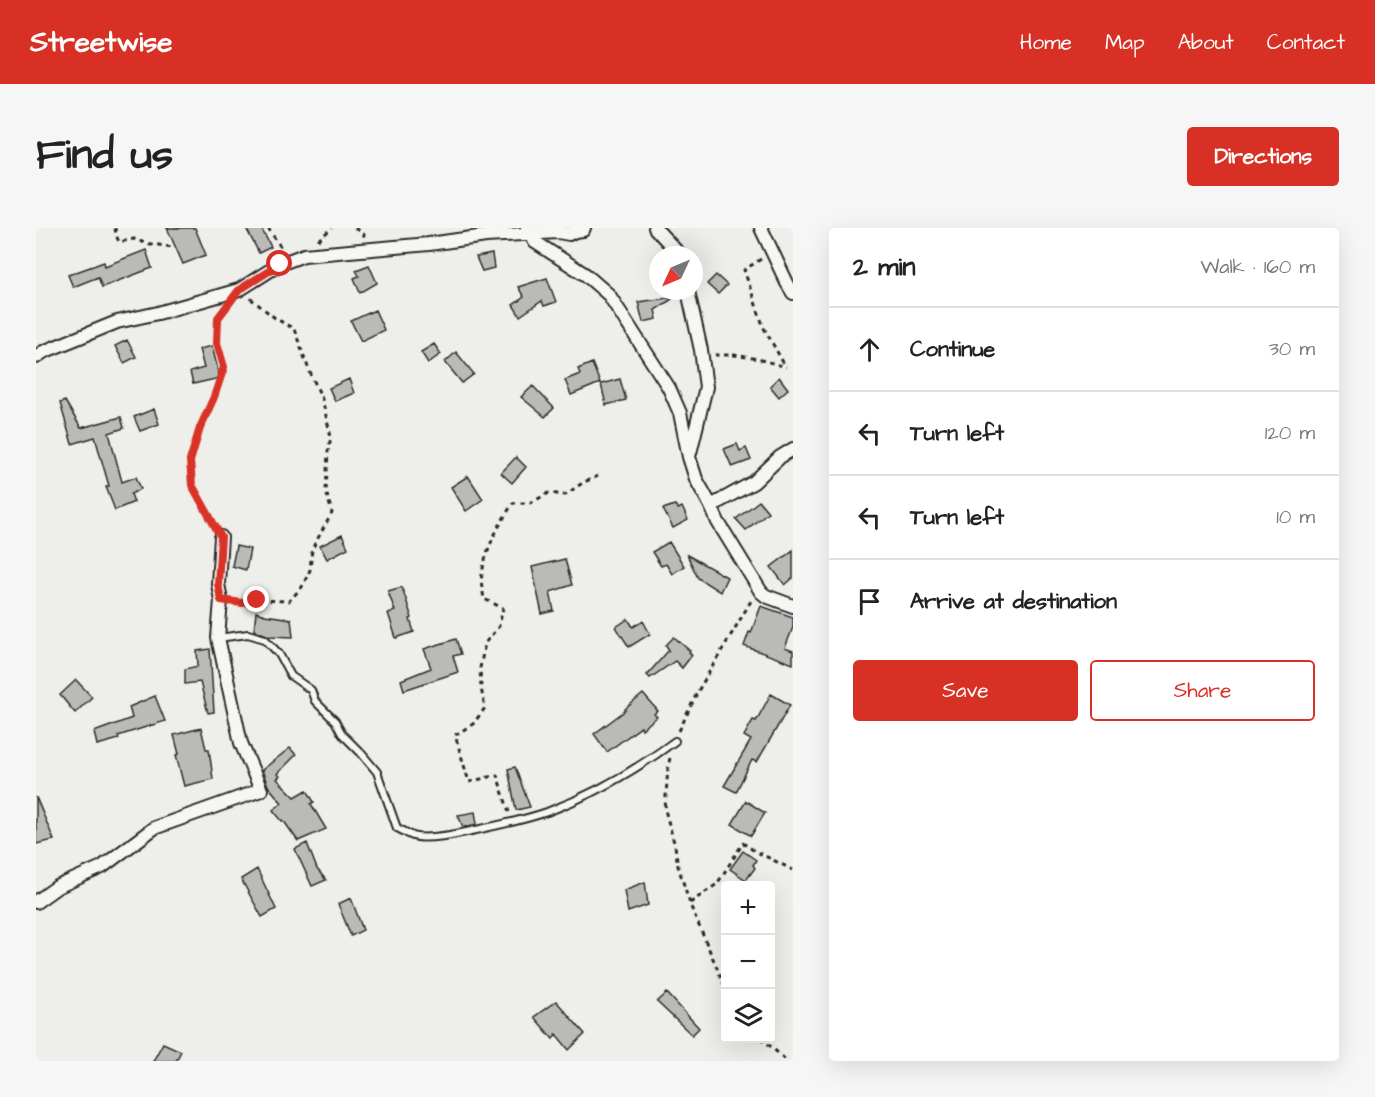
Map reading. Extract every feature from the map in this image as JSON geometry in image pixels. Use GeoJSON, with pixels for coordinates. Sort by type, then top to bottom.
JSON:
{"type":"FeatureCollection","features":[{"type":"Feature","properties":{"kind":"street"},"geometry":{"type":"LineString","coordinates":[[36,357],[43,352],[117,322],[239,290],[280,264],[304,255],[429,244],[528,231],[569,234],[584,228]]}},
{"type":"Feature","properties":{"kind":"street"},"geometry":{"type":"LineString","coordinates":[[655,228],[672,246]]}},
{"type":"Feature","properties":{"kind":"street"},"geometry":{"type":"LineString","coordinates":[[761,228],[793,293]]}},
{"type":"Feature","properties":{"kind":"street"},"geometry":{"type":"LineString","coordinates":[[528,231],[535,242],[586,275],[609,295],[669,388],[680,413],[696,479],[718,522],[761,592],[793,606]]}},
{"type":"Feature","properties":{"kind":"street"},"geometry":{"type":"LineString","coordinates":[[689,457],[706,387],[690,300]]}},
{"type":"Feature","properties":{"kind":"street"},"geometry":{"type":"LineString","coordinates":[[711,506],[754,482],[780,457],[793,449]]}},
{"type":"Feature","properties":{"kind":"street"},"geometry":{"type":"LineString","coordinates":[[36,902],[57,887],[102,867],[154,828],[261,790],[241,743],[218,638],[221,600],[218,584],[221,537]]}},
{"type":"Feature","properties":{"kind":"lane"},"geometry":{"type":"LineString","coordinates":[[218,638],[248,634],[265,639],[279,654],[291,676],[311,690],[315,701],[335,721],[342,734],[362,753],[377,772],[397,828],[414,837],[442,837],[547,812],[622,776],[675,741]]}},
{"type":"Feature","properties":{"kind":"path"},"geometry":{"type":"LineString","coordinates":[[114,228],[119,242],[134,239],[172,247]]}},
{"type":"Feature","properties":{"kind":"path"},"geometry":{"type":"LineString","coordinates":[[268,228],[289,261]]}},
{"type":"Feature","properties":{"kind":"path"},"geometry":{"type":"LineString","coordinates":[[706,355],[734,355],[786,367],[764,328],[744,270],[772,253]]}},
{"type":"Feature","properties":{"kind":"path"},"geometry":{"type":"LineString","coordinates":[[221,537],[192,485],[190,461],[200,428],[224,367],[217,343],[218,318],[239,290],[275,318],[294,329],[322,399],[331,437],[326,492],[332,513],[312,549],[310,570],[302,586],[289,601],[257,600],[242,603],[221,600]]}},
{"type":"Feature","properties":{"kind":"path"},"geometry":{"type":"LineString","coordinates":[[512,822],[497,775],[469,782],[455,735],[473,724],[485,708],[480,688],[480,668],[485,643],[499,626],[503,608],[484,599],[481,576],[489,547],[513,503],[530,503],[549,493],[565,495],[598,476]]}},
{"type":"Feature","properties":{"kind":"path"},"geometry":{"type":"LineString","coordinates":[[721,977],[690,903],[678,866],[665,810],[668,767],[675,741],[690,706],[749,604],[761,592]]}},
{"type":"Feature","properties":{"kind":"path"},"geometry":{"type":"LineString","coordinates":[[690,903],[717,884],[742,843],[793,870]]}},
{"type":"Feature","properties":{"kind":"path"},"geometry":{"type":"LineString","coordinates":[[767,1043],[787,1061]]}},
{"type":"Feature","properties":{"kind":"building"},"geometry":{"type":"Polygon","coordinates":[[[167,228],[195,228],[206,255],[183,264],[167,228]]]}},
{"type":"Feature","properties":{"kind":"building"},"geometry":{"type":"Polygon","coordinates":[[[246,228],[261,228],[271,247],[259,253],[246,228]]]}},
{"type":"Feature","properties":{"kind":"building"},"geometry":{"type":"Polygon","coordinates":[[[146,250],[152,268],[102,287],[98,277],[73,287],[68,275],[104,262],[105,266],[146,250]]]}},
{"type":"Feature","properties":{"kind":"building"},"geometry":{"type":"Polygon","coordinates":[[[492,254],[494,268],[482,271],[476,257],[492,254]]]}},
{"type":"Feature","properties":{"kind":"building"},"geometry":{"type":"Polygon","coordinates":[[[369,265],[377,283],[360,293],[354,278],[359,276],[356,270],[369,265]]]}},
{"type":"Feature","properties":{"kind":"building"},"geometry":{"type":"Polygon","coordinates":[[[716,275],[727,285],[718,294],[707,284],[716,275]]]}},
{"type":"Feature","properties":{"kind":"building"},"geometry":{"type":"Polygon","coordinates":[[[547,278],[556,302],[544,306],[542,301],[520,316],[513,305],[524,297],[518,287],[547,278]]]}},
{"type":"Feature","properties":{"kind":"building"},"geometry":{"type":"Polygon","coordinates":[[[670,300],[655,310],[657,319],[643,322],[638,302],[670,300]]]}},
{"type":"Feature","properties":{"kind":"building"},"geometry":{"type":"Polygon","coordinates":[[[375,310],[384,330],[361,341],[351,321],[375,310]]]}},
{"type":"Feature","properties":{"kind":"building"},"geometry":{"type":"Polygon","coordinates":[[[127,340],[136,357],[124,363],[115,346],[127,340]]]}},
{"type":"Feature","properties":{"kind":"building"},"geometry":{"type":"Polygon","coordinates":[[[434,344],[441,354],[428,363],[421,352],[434,344]]]}},
{"type":"Feature","properties":{"kind":"building"},"geometry":{"type":"Polygon","coordinates":[[[212,346],[220,378],[193,384],[190,372],[204,368],[199,349],[212,346]]]}},
{"type":"Feature","properties":{"kind":"building"},"geometry":{"type":"Polygon","coordinates":[[[456,352],[474,374],[462,383],[445,362],[456,352]]]}},
{"type":"Feature","properties":{"kind":"building"},"geometry":{"type":"Polygon","coordinates":[[[592,363],[600,383],[571,395],[565,380],[580,374],[578,369],[592,363]]]}},
{"type":"Feature","properties":{"kind":"building"},"geometry":{"type":"Polygon","coordinates":[[[779,377],[788,389],[779,397],[770,386],[779,377]]]}},
{"type":"Feature","properties":{"kind":"building"},"geometry":{"type":"Polygon","coordinates":[[[349,379],[354,393],[335,401],[329,388],[349,379]]]}},
{"type":"Feature","properties":{"kind":"building"},"geometry":{"type":"Polygon","coordinates":[[[620,379],[626,400],[606,405],[601,384],[620,379]]]}},
{"type":"Feature","properties":{"kind":"building"},"geometry":{"type":"Polygon","coordinates":[[[533,386],[554,408],[545,417],[521,397],[533,386]]]}},
{"type":"Feature","properties":{"kind":"building"},"geometry":{"type":"Polygon","coordinates":[[[65,401],[81,428],[121,417],[124,428],[109,433],[122,482],[136,477],[141,489],[131,494],[134,502],[115,510],[106,487],[109,486],[95,437],[72,444],[60,403],[65,401]]]}},
{"type":"Feature","properties":{"kind":"building"},"geometry":{"type":"Polygon","coordinates":[[[154,409],[159,424],[140,431],[134,417],[154,409]]]}},
{"type":"Feature","properties":{"kind":"building"},"geometry":{"type":"Polygon","coordinates":[[[737,444],[740,451],[746,448],[751,460],[732,467],[724,449],[737,444]]]}},
{"type":"Feature","properties":{"kind":"building"},"geometry":{"type":"Polygon","coordinates":[[[516,457],[526,467],[512,483],[501,473],[516,457]]]}},
{"type":"Feature","properties":{"kind":"building"},"geometry":{"type":"Polygon","coordinates":[[[468,476],[483,499],[466,511],[451,487],[468,476]]]}},
{"type":"Feature","properties":{"kind":"building"},"geometry":{"type":"Polygon","coordinates":[[[759,501],[768,512],[746,530],[736,519],[759,501]]]}},
{"type":"Feature","properties":{"kind":"building"},"geometry":{"type":"Polygon","coordinates":[[[675,505],[678,509],[682,507],[688,520],[673,528],[663,509],[675,505]]]}},
{"type":"Feature","properties":{"kind":"building"},"geometry":{"type":"Polygon","coordinates":[[[342,535],[348,548],[327,559],[320,546],[342,535]]]}},
{"type":"Feature","properties":{"kind":"building"},"geometry":{"type":"Polygon","coordinates":[[[669,542],[684,566],[672,574],[666,564],[661,566],[652,552],[669,542]]]}},
{"type":"Feature","properties":{"kind":"building"},"geometry":{"type":"Polygon","coordinates":[[[236,546],[250,549],[246,570],[232,566],[236,546]]]}},
{"type":"Feature","properties":{"kind":"building"},"geometry":{"type":"Polygon","coordinates":[[[793,550],[793,578],[785,585],[771,567],[793,550]]]}},
{"type":"Feature","properties":{"kind":"building"},"geometry":{"type":"Polygon","coordinates":[[[687,555],[727,577],[720,592],[698,578],[687,555]]]}},
{"type":"Feature","properties":{"kind":"building"},"geometry":{"type":"Polygon","coordinates":[[[565,559],[572,585],[550,592],[554,611],[542,614],[532,567],[565,559]]]}},
{"type":"Feature","properties":{"kind":"building"},"geometry":{"type":"Polygon","coordinates":[[[402,587],[414,632],[396,638],[388,613],[395,611],[388,591],[402,587]]]}},
{"type":"Feature","properties":{"kind":"building"},"geometry":{"type":"Polygon","coordinates":[[[761,606],[793,617],[793,627],[785,648],[793,651],[793,664],[744,646],[761,606]]]}},
{"type":"Feature","properties":{"kind":"building"},"geometry":{"type":"Polygon","coordinates":[[[256,612],[291,619],[293,637],[269,636],[254,630],[256,612]]]}},
{"type":"Feature","properties":{"kind":"building"},"geometry":{"type":"Polygon","coordinates":[[[628,619],[633,627],[643,621],[650,634],[629,647],[616,627],[628,619]]]}},
{"type":"Feature","properties":{"kind":"building"},"geometry":{"type":"Polygon","coordinates":[[[674,637],[692,655],[682,668],[675,661],[650,678],[647,675],[669,650],[666,645],[674,637]]]}},
{"type":"Feature","properties":{"kind":"building"},"geometry":{"type":"Polygon","coordinates":[[[456,639],[461,654],[453,656],[458,672],[404,690],[401,680],[431,668],[424,649],[456,639]]]}},
{"type":"Feature","properties":{"kind":"building"},"geometry":{"type":"Polygon","coordinates":[[[210,649],[214,712],[208,713],[200,682],[185,684],[185,669],[198,666],[197,651],[210,649]]]}},
{"type":"Feature","properties":{"kind":"building"},"geometry":{"type":"Polygon","coordinates":[[[76,680],[92,697],[75,713],[60,695],[76,680]]]}},
{"type":"Feature","properties":{"kind":"building"},"geometry":{"type":"Polygon","coordinates":[[[643,694],[658,711],[654,714],[657,717],[607,752],[594,734],[643,694]]]}},
{"type":"Feature","properties":{"kind":"building"},"geometry":{"type":"Polygon","coordinates":[[[771,694],[790,705],[757,762],[752,760],[736,792],[724,786],[751,740],[744,736],[753,720],[756,721],[771,694]]]}},
{"type":"Feature","properties":{"kind":"building"},"geometry":{"type":"Polygon","coordinates":[[[155,696],[165,721],[97,745],[94,732],[132,718],[129,707],[155,696]]]}},
{"type":"Feature","properties":{"kind":"building"},"geometry":{"type":"Polygon","coordinates":[[[201,728],[206,749],[209,749],[213,779],[184,786],[176,755],[179,754],[174,735],[201,728]]]}},
{"type":"Feature","properties":{"kind":"building"},"geometry":{"type":"Polygon","coordinates":[[[290,748],[296,755],[277,774],[280,776],[277,779],[295,797],[307,790],[314,802],[311,804],[326,829],[298,841],[273,810],[282,803],[268,786],[262,770],[290,748]]]}},
{"type":"Feature","properties":{"kind":"building"},"geometry":{"type":"Polygon","coordinates":[[[515,767],[530,807],[516,810],[508,769],[515,767]]]}},
{"type":"Feature","properties":{"kind":"building"},"geometry":{"type":"Polygon","coordinates":[[[36,797],[54,840],[36,844],[36,797]]]}},
{"type":"Feature","properties":{"kind":"building"},"geometry":{"type":"Polygon","coordinates":[[[746,801],[765,813],[751,836],[732,824],[746,801]]]}},
{"type":"Feature","properties":{"kind":"building"},"geometry":{"type":"Polygon","coordinates":[[[475,812],[477,824],[463,827],[458,815],[475,812]]]}},
{"type":"Feature","properties":{"kind":"building"},"geometry":{"type":"Polygon","coordinates":[[[307,843],[317,869],[326,880],[312,886],[295,849],[307,843]]]}},
{"type":"Feature","properties":{"kind":"building"},"geometry":{"type":"Polygon","coordinates":[[[743,851],[756,860],[753,865],[755,868],[746,880],[730,869],[743,851]]]}},
{"type":"Feature","properties":{"kind":"building"},"geometry":{"type":"Polygon","coordinates":[[[257,869],[276,909],[262,917],[241,879],[257,869]]]}},
{"type":"Feature","properties":{"kind":"building"},"geometry":{"type":"Polygon","coordinates":[[[645,882],[648,905],[628,912],[624,890],[645,882]]]}},
{"type":"Feature","properties":{"kind":"building"},"geometry":{"type":"Polygon","coordinates":[[[351,898],[363,930],[351,936],[338,904],[351,898]]]}},
{"type":"Feature","properties":{"kind":"building"},"geometry":{"type":"Polygon","coordinates":[[[667,993],[699,1028],[692,1035],[657,1002],[667,993]]]}},
{"type":"Feature","properties":{"kind":"building"},"geometry":{"type":"Polygon","coordinates":[[[556,1001],[585,1034],[569,1050],[556,1034],[553,1039],[534,1017],[556,1001]]]}},
{"type":"Feature","properties":{"kind":"building"},"geometry":{"type":"Polygon","coordinates":[[[163,1043],[181,1051],[176,1061],[153,1061],[163,1043]]]}},
{"type":"Feature","properties":{"kind":"route"},"geometry":{"type":"LineString","coordinates":[[257,600],[242,603],[221,600],[218,584],[221,537],[192,485],[190,461],[200,428],[224,367],[217,343],[218,318],[239,290],[280,264]]}}]}
